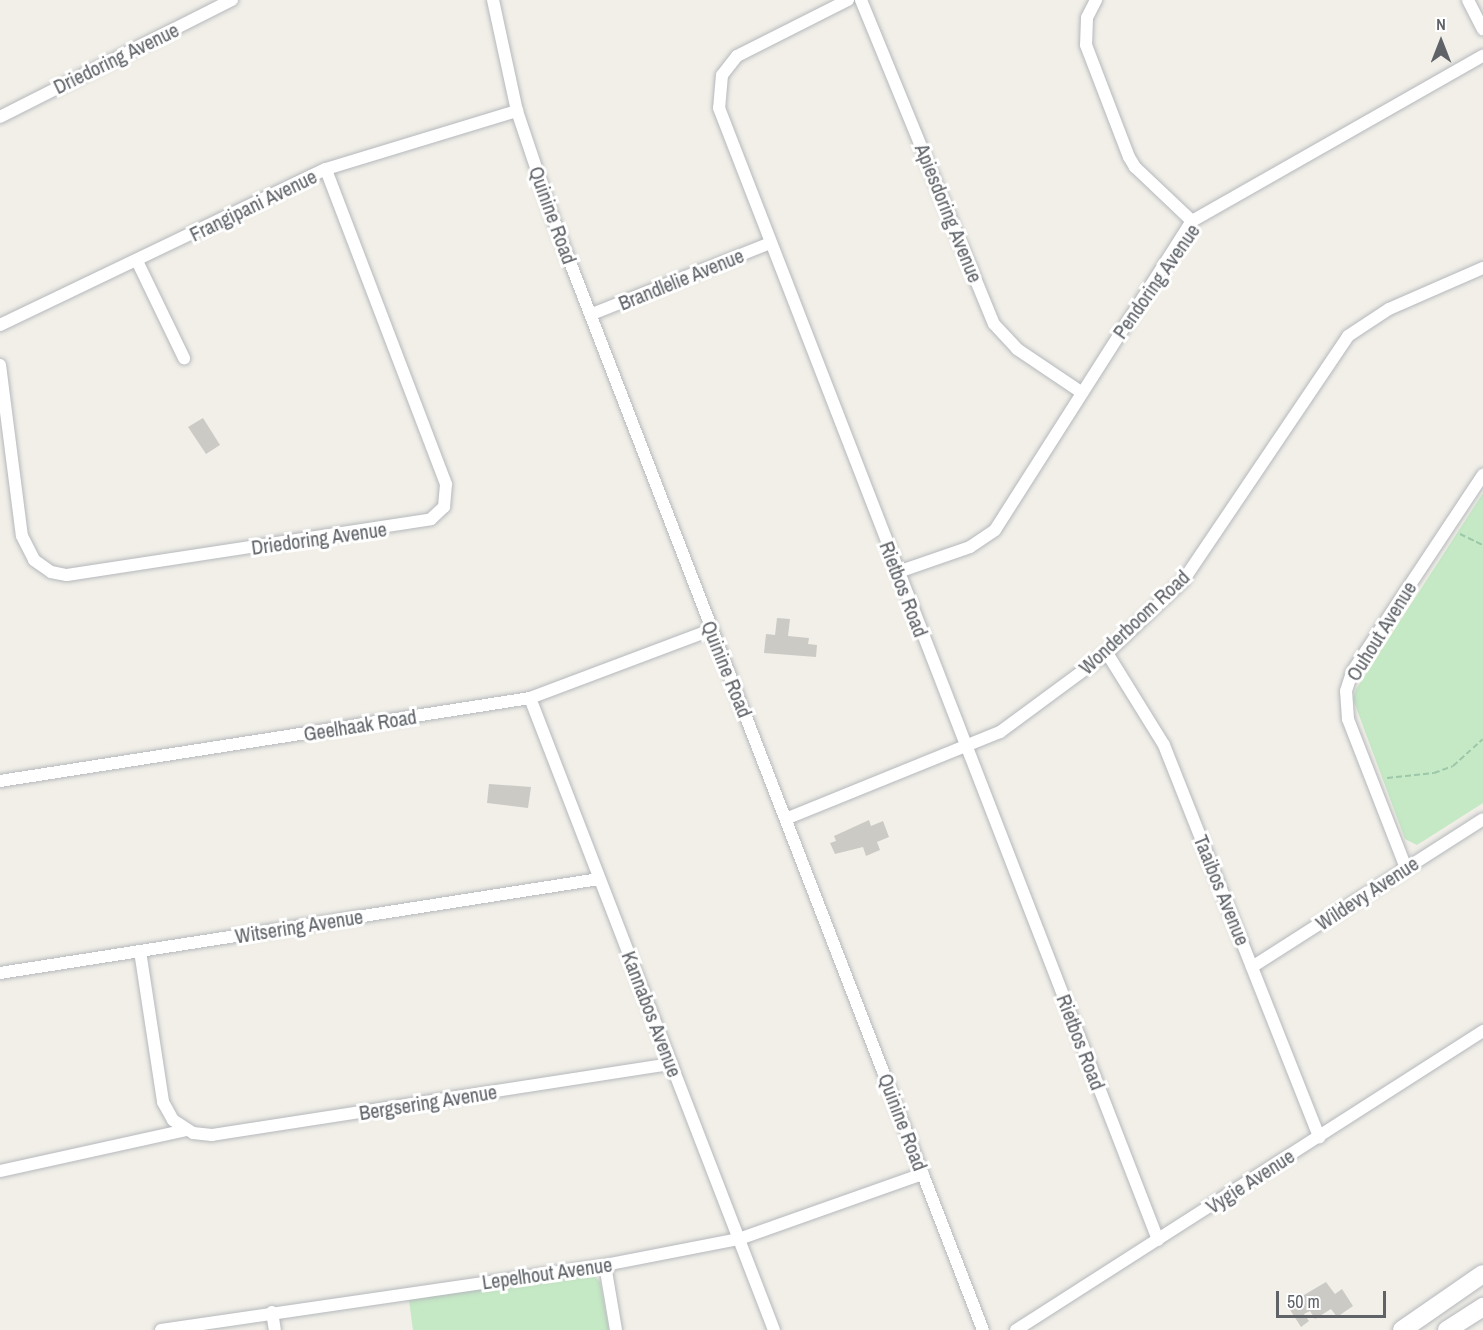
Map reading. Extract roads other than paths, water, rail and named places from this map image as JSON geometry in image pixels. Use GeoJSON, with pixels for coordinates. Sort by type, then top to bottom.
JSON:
{"type":"FeatureCollection","features":[{"type":"Feature","properties":{"kind":"main road"},"geometry":{"type":"LineString","coordinates":[[1402,1330],[1483,1274]]}},
{"type":"Feature","properties":{"kind":"main road"},"geometry":{"type":"LineString","coordinates":[[1447,1330],[1483,1307]]}},
{"type":"Feature","properties":{"kind":"street","name":"Driedoring Avenue"},"geometry":{"type":"LineString","coordinates":[[0,117],[232,0]]}},
{"type":"Feature","properties":{"kind":"street","name":"Quinine Road"},"geometry":{"type":"LineString","coordinates":[[493,0],[517,111],[553,218],[592,314],[711,630],[788,818],[983,1330]]}},
{"type":"Feature","properties":{"kind":"street","name":"Rietbos Road"},"geometry":{"type":"LineString","coordinates":[[848,0],[750,47],[737,56],[722,75],[719,108],[1158,1239]]}},
{"type":"Feature","properties":{"kind":"street","name":"Apiesdoring Avenue"},"geometry":{"type":"LineString","coordinates":[[861,0],[994,324],[1017,349],[1081,392]]}},
{"type":"Feature","properties":{"kind":"street"},"geometry":{"type":"LineString","coordinates":[[1096,0],[1087,18],[1086,45],[1129,156],[1135,167],[1192,221]]}},
{"type":"Feature","properties":{"kind":"street"},"geometry":{"type":"LineString","coordinates":[[1468,0],[1483,30]]}},
{"type":"Feature","properties":{"kind":"street","name":"Pendoring Avenue"},"geometry":{"type":"LineString","coordinates":[[898,572],[970,547],[995,530],[1192,221],[1483,56]]}},
{"type":"Feature","properties":{"kind":"street","name":"Frangipani Avenue"},"geometry":{"type":"LineString","coordinates":[[0,325],[138,263],[326,169],[517,111]]}},
{"type":"Feature","properties":{"kind":"street","name":"Driedoring Avenue"},"geometry":{"type":"LineString","coordinates":[[0,365],[22,536],[34,560],[51,572],[67,575],[416,524],[431,519],[444,507],[446,484],[326,169]]}},
{"type":"Feature","properties":{"kind":"street","name":"Brandlelie Avenue"},"geometry":{"type":"LineString","coordinates":[[592,314],[770,243]]}},
{"type":"Feature","properties":{"kind":"street"},"geometry":{"type":"LineString","coordinates":[[138,263],[184,358]]}},
{"type":"Feature","properties":{"kind":"street","name":"Wonderboom Road"},"geometry":{"type":"LineString","coordinates":[[788,818],[966,748],[1013,725],[1107,653],[1183,581],[1353,331],[1389,309],[1483,268]]}},
{"type":"Feature","properties":{"kind":"street","name":"Ouhout Avenue"},"geometry":{"type":"LineString","coordinates":[[1406,868],[1346,712],[1348,682],[1446,528],[1483,475]]}},
{"type":"Feature","properties":{"kind":"street","name":"Geelhaak Road"},"geometry":{"type":"LineString","coordinates":[[0,781],[530,698],[711,630]]}},
{"type":"Feature","properties":{"kind":"street","name":"Taaibos Avenue"},"geometry":{"type":"LineString","coordinates":[[1107,653],[1164,745],[1319,1137]]}},
{"type":"Feature","properties":{"kind":"street","name":"Kannabos Avenue"},"geometry":{"type":"LineString","coordinates":[[530,698],[774,1330]]}},
{"type":"Feature","properties":{"kind":"street","name":"Wildevy Avenue"},"geometry":{"type":"LineString","coordinates":[[1252,967],[1483,819]]}},
{"type":"Feature","properties":{"kind":"street","name":"Witsering Avenue"},"geometry":{"type":"LineString","coordinates":[[0,973],[599,879]]}},
{"type":"Feature","properties":{"kind":"street"},"geometry":{"type":"LineString","coordinates":[[140,951],[163,1102],[173,1120],[186,1130]]}},
{"type":"Feature","properties":{"kind":"street","name":"Vygie Avenue"},"geometry":{"type":"LineString","coordinates":[[1016,1330],[1483,1031]]}},
{"type":"Feature","properties":{"kind":"street","name":"Bergsering Avenue"},"geometry":{"type":"LineString","coordinates":[[0,1171],[186,1130],[212,1135],[672,1064]]}},
{"type":"Feature","properties":{"kind":"street","name":"Lepelhout Avenue"},"geometry":{"type":"LineString","coordinates":[[161,1330],[605,1265],[739,1239],[922,1174]]}},
{"type":"Feature","properties":{"kind":"street"},"geometry":{"type":"LineString","coordinates":[[605,1265],[616,1330]]}},
{"type":"Feature","properties":{"kind":"street"},"geometry":{"type":"LineString","coordinates":[[272,1312],[275,1330]]}}]}
